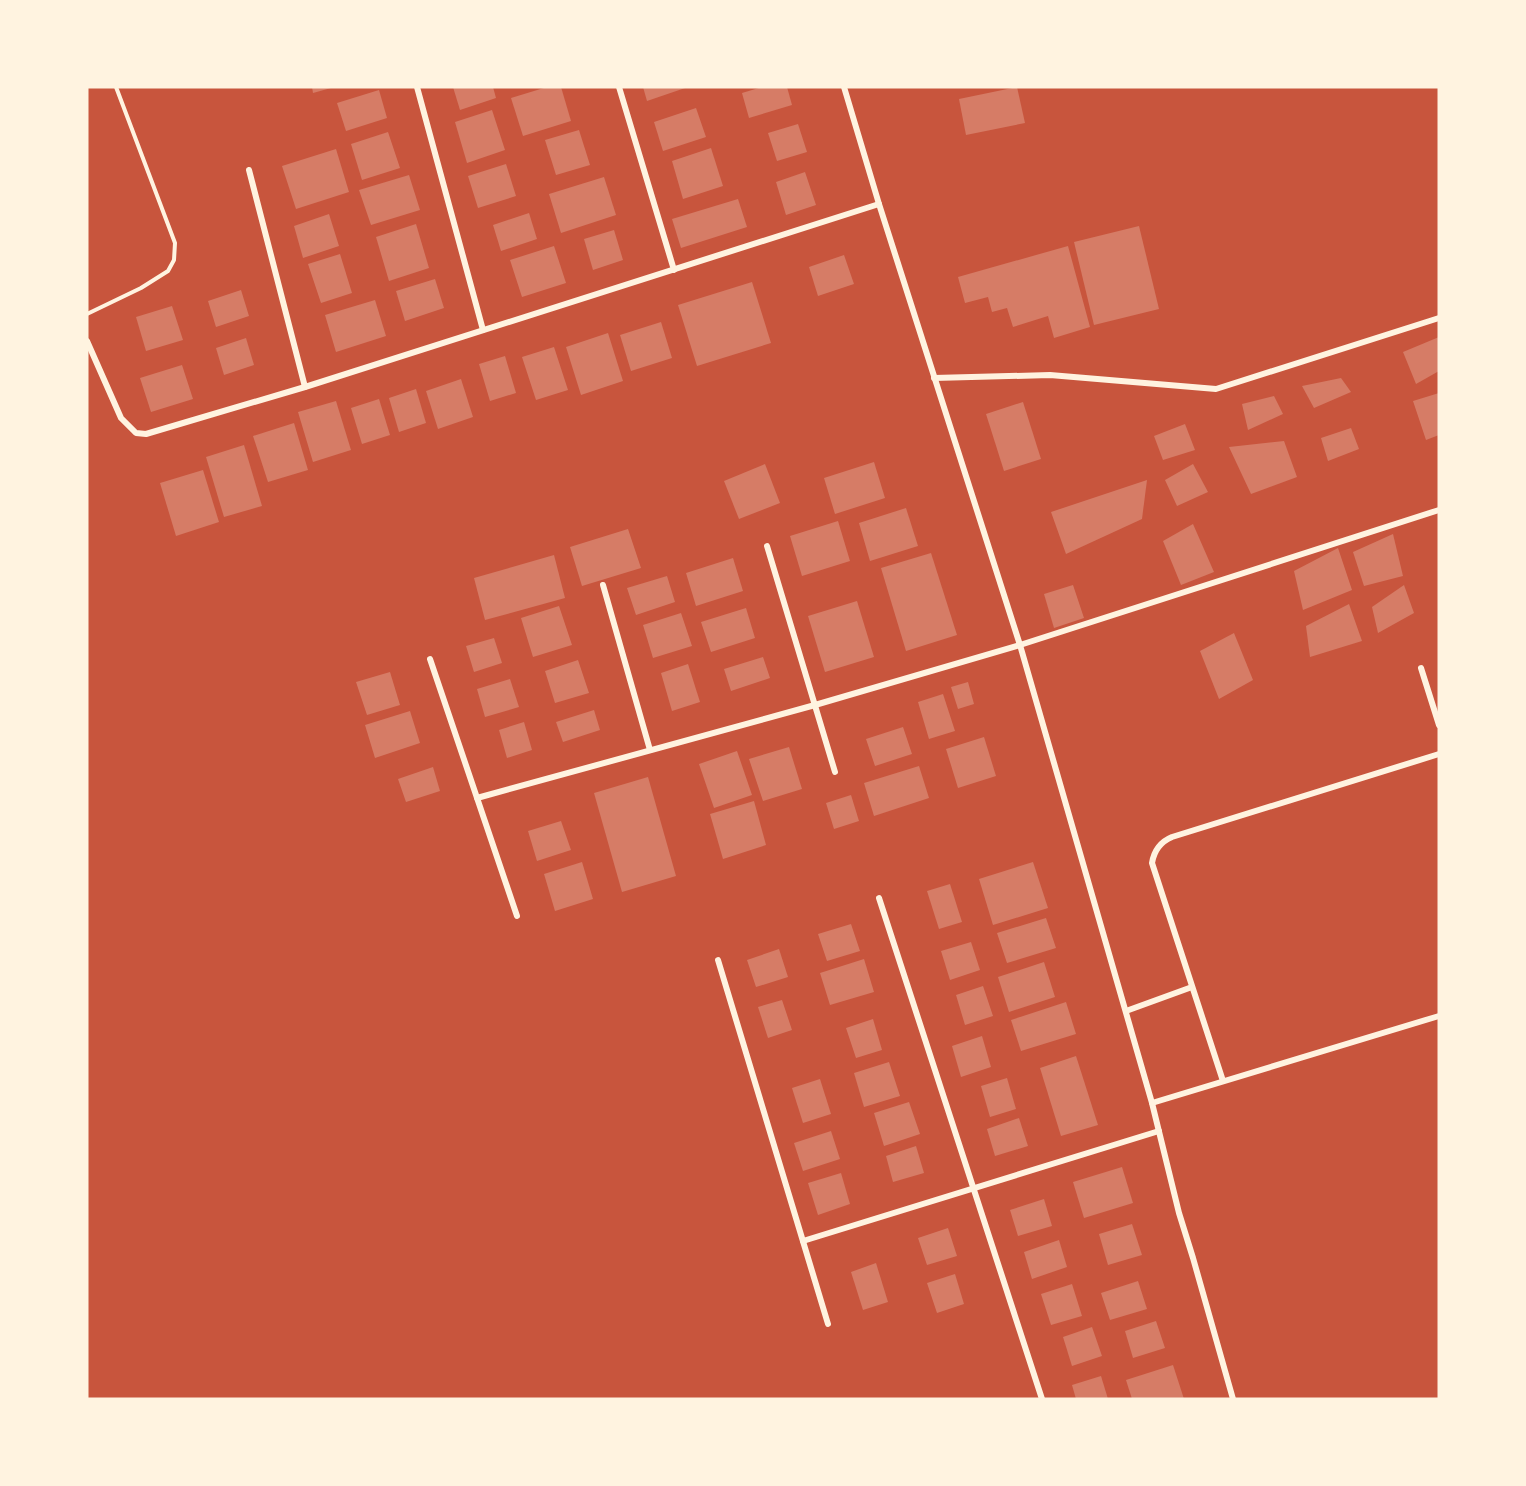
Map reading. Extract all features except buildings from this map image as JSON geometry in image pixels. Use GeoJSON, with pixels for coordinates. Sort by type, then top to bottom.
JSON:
{"type":"FeatureCollection","features":[{"type":"Feature","properties":{"kind":"street"},"geometry":{"type":"LineString","coordinates":[[417,87],[483,330]]}},
{"type":"Feature","properties":{"kind":"street"},"geometry":{"type":"LineString","coordinates":[[619,87],[674,270]]}},
{"type":"Feature","properties":{"kind":"street"},"geometry":{"type":"LineString","coordinates":[[844,87],[879,204],[1020,645],[1152,1103],[1179,1213],[1233,1399]]}},
{"type":"Feature","properties":{"kind":"street"},"geometry":{"type":"LineString","coordinates":[[249,170],[305,387]]}},
{"type":"Feature","properties":{"kind":"street"},"geometry":{"type":"LineString","coordinates":[[87,341],[121,418],[136,433],[159,432],[879,204]]}},
{"type":"Feature","properties":{"kind":"street"},"geometry":{"type":"LineString","coordinates":[[934,378],[1050,375],[1216,389],[1439,318]]}},
{"type":"Feature","properties":{"kind":"street"},"geometry":{"type":"LineString","coordinates":[[477,798],[815,705],[1020,645],[1439,510]]}},
{"type":"Feature","properties":{"kind":"street"},"geometry":{"type":"LineString","coordinates":[[767,546],[835,772]]}},
{"type":"Feature","properties":{"kind":"street"},"geometry":{"type":"LineString","coordinates":[[603,585],[650,750]]}},
{"type":"Feature","properties":{"kind":"street"},"geometry":{"type":"LineString","coordinates":[[430,659],[516,916]]}},
{"type":"Feature","properties":{"kind":"street"},"geometry":{"type":"LineString","coordinates":[[1421,668],[1439,725]]}},
{"type":"Feature","properties":{"kind":"street"},"geometry":{"type":"LineString","coordinates":[[1223,1081],[1152,863],[1153,854],[1164,841],[1439,754]]}},
{"type":"Feature","properties":{"kind":"street"},"geometry":{"type":"LineString","coordinates":[[879,898],[1042,1399]]}},
{"type":"Feature","properties":{"kind":"street"},"geometry":{"type":"LineString","coordinates":[[718,960],[828,1323]]}},
{"type":"Feature","properties":{"kind":"street"},"geometry":{"type":"LineString","coordinates":[[1126,1011],[1192,987]]}},
{"type":"Feature","properties":{"kind":"street"},"geometry":{"type":"LineString","coordinates":[[1152,1103],[1439,1016]]}},
{"type":"Feature","properties":{"kind":"street"},"geometry":{"type":"LineString","coordinates":[[803,1241],[1159,1131]]}},
{"type":"Feature","properties":{"kind":"path"},"geometry":{"type":"LineString","coordinates":[[87,314],[141,288],[168,271],[174,260],[175,243],[116,87]]}}]}
